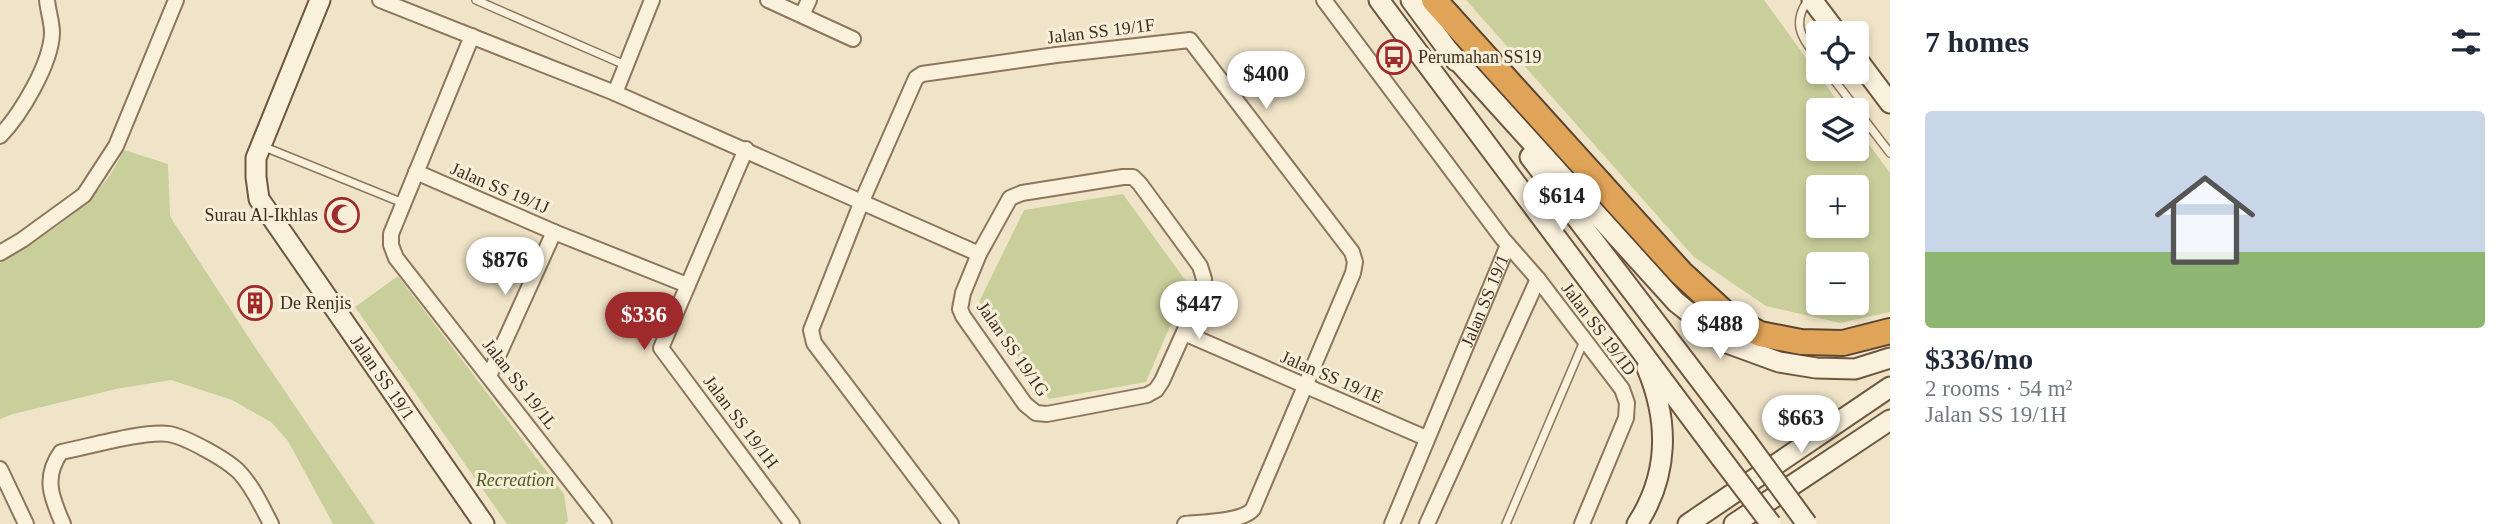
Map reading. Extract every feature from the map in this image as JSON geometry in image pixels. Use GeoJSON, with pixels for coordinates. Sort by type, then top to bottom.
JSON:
{"type":"FeatureCollection","features":[{"type":"Feature","properties":{"kind":"highway"},"geometry":{"type":"LineString","coordinates":[[1434,0],[1681,274],[1730,318],[1760,334],[1801,342],[1843,343],[1890,331]]}},
{"type":"Feature","properties":{"kind":"main road","name":"Jalan SS 19/1"},"geometry":{"type":"LineString","coordinates":[[320,0],[256,158],[259,199],[484,524]]}},
{"type":"Feature","properties":{"kind":"main road"},"geometry":{"type":"LineString","coordinates":[[1379,0],[1771,524]]}},
{"type":"Feature","properties":{"kind":"main road"},"geometry":{"type":"LineString","coordinates":[[1411,0],[1808,524]]}},
{"type":"Feature","properties":{"kind":"main road"},"geometry":{"type":"LineString","coordinates":[[1810,0],[1827,21]]}},
{"type":"Feature","properties":{"kind":"main road"},"geometry":{"type":"LineString","coordinates":[[1448,50],[1676,302],[1727,343],[1779,362],[1816,368],[1855,369],[1890,358]]}},
{"type":"Feature","properties":{"kind":"main road"},"geometry":{"type":"LineString","coordinates":[[1869,75],[1890,103]]}},
{"type":"Feature","properties":{"kind":"main road"},"geometry":{"type":"LineString","coordinates":[[1637,524],[1659,479],[1663,441],[1657,399],[1638,347]]}},
{"type":"Feature","properties":{"kind":"main road"},"geometry":{"type":"LineString","coordinates":[[1688,524],[1890,387]]}},
{"type":"Feature","properties":{"kind":"main road"},"geometry":{"type":"LineString","coordinates":[[1734,524],[1890,420]]}},
{"type":"Feature","properties":{"kind":"street"},"geometry":{"type":"LineString","coordinates":[[0,136],[38,81],[52,34],[47,0]]}},
{"type":"Feature","properties":{"kind":"street"},"geometry":{"type":"LineString","coordinates":[[0,253],[83,195],[116,146],[176,0]]}},
{"type":"Feature","properties":{"kind":"street"},"geometry":{"type":"LineString","coordinates":[[380,0],[615,93],[979,254]]}},
{"type":"Feature","properties":{"kind":"street"},"geometry":{"type":"LineString","coordinates":[[615,93],[652,0]]}},
{"type":"Feature","properties":{"kind":"street"},"geometry":{"type":"LineString","coordinates":[[768,0],[853,39]]}},
{"type":"Feature","properties":{"kind":"street"},"geometry":{"type":"LineString","coordinates":[[802,15],[809,0]]}},
{"type":"Feature","properties":{"kind":"street","name":"Jalan SS 19/1"},"geometry":{"type":"LineString","coordinates":[[1324,0],[1508,245],[1392,524]]}},
{"type":"Feature","properties":{"kind":"street","name":"Jalan SS 19/1L"},"geometry":{"type":"LineString","coordinates":[[472,36],[415,172],[391,234],[391,245],[396,258],[601,523]]}},
{"type":"Feature","properties":{"kind":"street","name":"Jalan SS 19/1F"},"geometry":{"type":"LineString","coordinates":[[951,524],[814,343],[811,330],[862,201],[916,78],[922,74],[1055,55],[1190,40],[1352,253],[1355,262],[1353,273],[1253,509],[1249,514],[1185,524]]}},
{"type":"Feature","properties":{"kind":"street","name":"Jalan SS 19/1H"},"geometry":{"type":"LineString","coordinates":[[746,149],[662,348],[792,524]]}},
{"type":"Feature","properties":{"kind":"street","name":"Jalan SS 19/1J"},"geometry":{"type":"LineString","coordinates":[[415,172],[687,285]]}},
{"type":"Feature","properties":{"kind":"street","name":"Jalan SS 19/1G"},"geometry":{"type":"LineString","coordinates":[[1133,177],[1200,266],[1204,279],[1202,292],[1156,390],[1147,395],[1047,414],[1036,413],[1025,404],[960,309],[963,293],[979,254],[1010,198],[1022,193],[1133,177]]}},
{"type":"Feature","properties":{"kind":"street"},"geometry":{"type":"LineString","coordinates":[[489,376],[554,232]]}},
{"type":"Feature","properties":{"kind":"street","name":"Jalan SS 19/1D"},"geometry":{"type":"LineString","coordinates":[[1508,245],[1538,279],[1622,389],[1627,403],[1626,418],[1582,524]]}},
{"type":"Feature","properties":{"kind":"street"},"geometry":{"type":"LineString","coordinates":[[1427,524],[1538,279]]}},
{"type":"Feature","properties":{"kind":"street","name":"Jalan SS 19/1E"},"geometry":{"type":"LineString","coordinates":[[1184,333],[1426,438]]}},
{"type":"Feature","properties":{"kind":"street"},"geometry":{"type":"LineString","coordinates":[[63,524],[50,486],[52,465],[61,452],[153,434],[170,434],[239,471],[271,524]]}},
{"type":"Feature","properties":{"kind":"street"},"geometry":{"type":"LineString","coordinates":[[0,469],[26,524]]}},
{"type":"Feature","properties":{"kind":"lane"},"geometry":{"type":"LineString","coordinates":[[476,0],[625,65]]}},
{"type":"Feature","properties":{"kind":"lane"},"geometry":{"type":"LineString","coordinates":[[1806,42],[1798,23],[1800,12],[1810,0]]}},
{"type":"Feature","properties":{"kind":"lane"},"geometry":{"type":"LineString","coordinates":[[1837,84],[1890,153]]}},
{"type":"Feature","properties":{"kind":"lane"},"geometry":{"type":"LineString","coordinates":[[262,146],[403,203]]}},
{"type":"Feature","properties":{"kind":"lane"},"geometry":{"type":"LineString","coordinates":[[1506,524],[1584,340]]}},
{"type":"Feature","properties":{"kind":"green space"},"geometry":{"type":"Polygon","coordinates":[[[1466,0],[1764,0],[1806,58],[1806,84],[1825,84],[1835,98],[1806,98],[1806,161],[1869,161],[1869,144],[1890,173],[1890,312],[1840,323],[1766,306],[1694,257],[1466,0]]]}},
{"type":"Feature","properties":{"kind":"green space"},"geometry":{"type":"Polygon","coordinates":[[[124,150],[168,164],[170,216],[375,524],[333,524],[288,441],[271,422],[232,400],[171,380],[116,389],[0,419],[0,263],[58,226],[85,204],[110,176],[124,150]]]}},
{"type":"Feature","properties":{"kind":"green space"},"geometry":{"type":"Polygon","coordinates":[[[1123,194],[1188,284],[1146,382],[1049,399],[979,302],[1024,210],[1123,194]]]}},
{"type":"Feature","properties":{"kind":"green space","name":"Recreation"},"geometry":{"type":"Polygon","coordinates":[[[398,276],[564,494],[568,521],[565,524],[507,524],[355,307],[398,276]]]}},
{"type":"Feature","properties":{"kind":"place","name":"Perumahan SS19"},"geometry":{"type":"Point","coordinates":[1394,57]}},
{"type":"Feature","properties":{"kind":"place","name":"Surau Al-Ikhlas"},"geometry":{"type":"Point","coordinates":[342,215]}},
{"type":"Feature","properties":{"kind":"place","name":"De Renjis"},"geometry":{"type":"Point","coordinates":[255,303]}}]}
